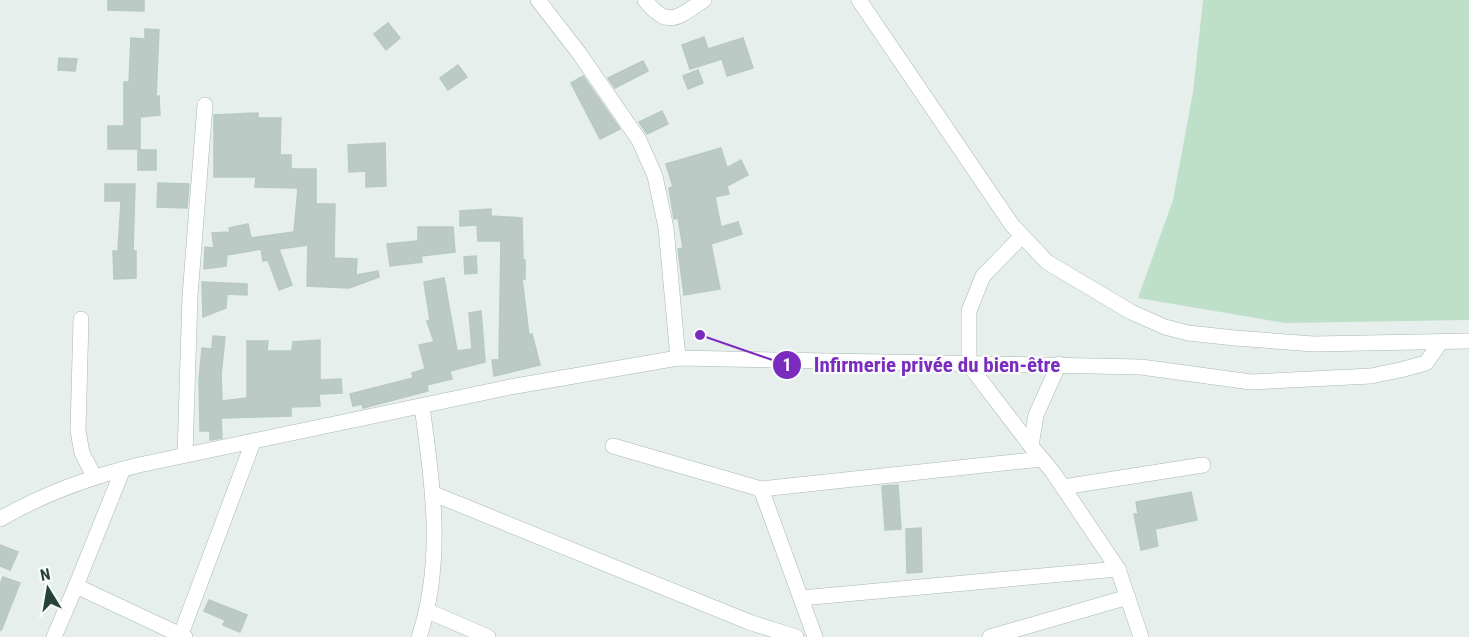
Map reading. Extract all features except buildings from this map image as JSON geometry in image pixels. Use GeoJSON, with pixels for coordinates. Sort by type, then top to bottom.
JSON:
{"type":"FeatureCollection","features":[{"type":"Feature","properties":{"kind":"street"},"geometry":{"type":"LineString","coordinates":[[538,0],[579,53],[639,140],[655,176],[666,228],[678,358]]}},
{"type":"Feature","properties":{"kind":"street"},"geometry":{"type":"LineString","coordinates":[[645,0],[657,15],[669,19],[682,15],[704,0]]}},
{"type":"Feature","properties":{"kind":"street"},"geometry":{"type":"LineString","coordinates":[[859,0],[980,182],[1022,236],[1056,267],[1131,312],[1177,330],[1314,344],[1469,341]]}},
{"type":"Feature","properties":{"kind":"street"},"geometry":{"type":"LineString","coordinates":[[185,455],[190,296],[206,105]]}},
{"type":"Feature","properties":{"kind":"street"},"geometry":{"type":"LineString","coordinates":[[1022,236],[983,276],[969,311],[969,365],[1063,487],[1118,568],[1141,637]]}},
{"type":"Feature","properties":{"kind":"street"},"geometry":{"type":"LineString","coordinates":[[81,319],[78,431],[82,453],[94,476]]}},
{"type":"Feature","properties":{"kind":"street"},"geometry":{"type":"LineString","coordinates":[[0,519],[22,506],[94,476],[123,469],[422,408],[521,385],[678,358],[737,357],[969,365],[1059,364],[1141,367],[1251,382],[1371,376],[1426,363],[1440,343]]}},
{"type":"Feature","properties":{"kind":"street"},"geometry":{"type":"LineString","coordinates":[[1030,446],[1036,415],[1059,364]]}},
{"type":"Feature","properties":{"kind":"street"},"geometry":{"type":"LineString","coordinates":[[419,637],[428,611],[433,560],[434,494],[422,408]]}},
{"type":"Feature","properties":{"kind":"street"},"geometry":{"type":"LineString","coordinates":[[76,586],[182,636],[253,442]]}},
{"type":"Feature","properties":{"kind":"street"},"geometry":{"type":"LineString","coordinates":[[613,446],[760,489],[1042,459]]}},
{"type":"Feature","properties":{"kind":"street"},"geometry":{"type":"LineString","coordinates":[[1063,487],[1203,465]]}},
{"type":"Feature","properties":{"kind":"street"},"geometry":{"type":"LineString","coordinates":[[54,637],[123,469]]}},
{"type":"Feature","properties":{"kind":"street"},"geometry":{"type":"LineString","coordinates":[[760,489],[815,637]]}},
{"type":"Feature","properties":{"kind":"street"},"geometry":{"type":"LineString","coordinates":[[434,494],[748,622],[796,637]]}},
{"type":"Feature","properties":{"kind":"street"},"geometry":{"type":"LineString","coordinates":[[801,598],[1118,568]]}},
{"type":"Feature","properties":{"kind":"street"},"geometry":{"type":"LineString","coordinates":[[990,637],[1128,597]]}},
{"type":"Feature","properties":{"kind":"street"},"geometry":{"type":"LineString","coordinates":[[428,611],[488,637]]}},
{"type":"Feature","properties":{"kind":"green space"},"geometry":{"type":"Polygon","coordinates":[[[1203,0],[1469,0],[1469,320],[1285,323],[1138,298],[1173,200],[1193,92],[1203,0]]]}},
{"type":"Feature","properties":{"kind":"place","name":"Infirmerie privée du bien-être"},"geometry":{"type":"Point","coordinates":[700,335]}}]}
